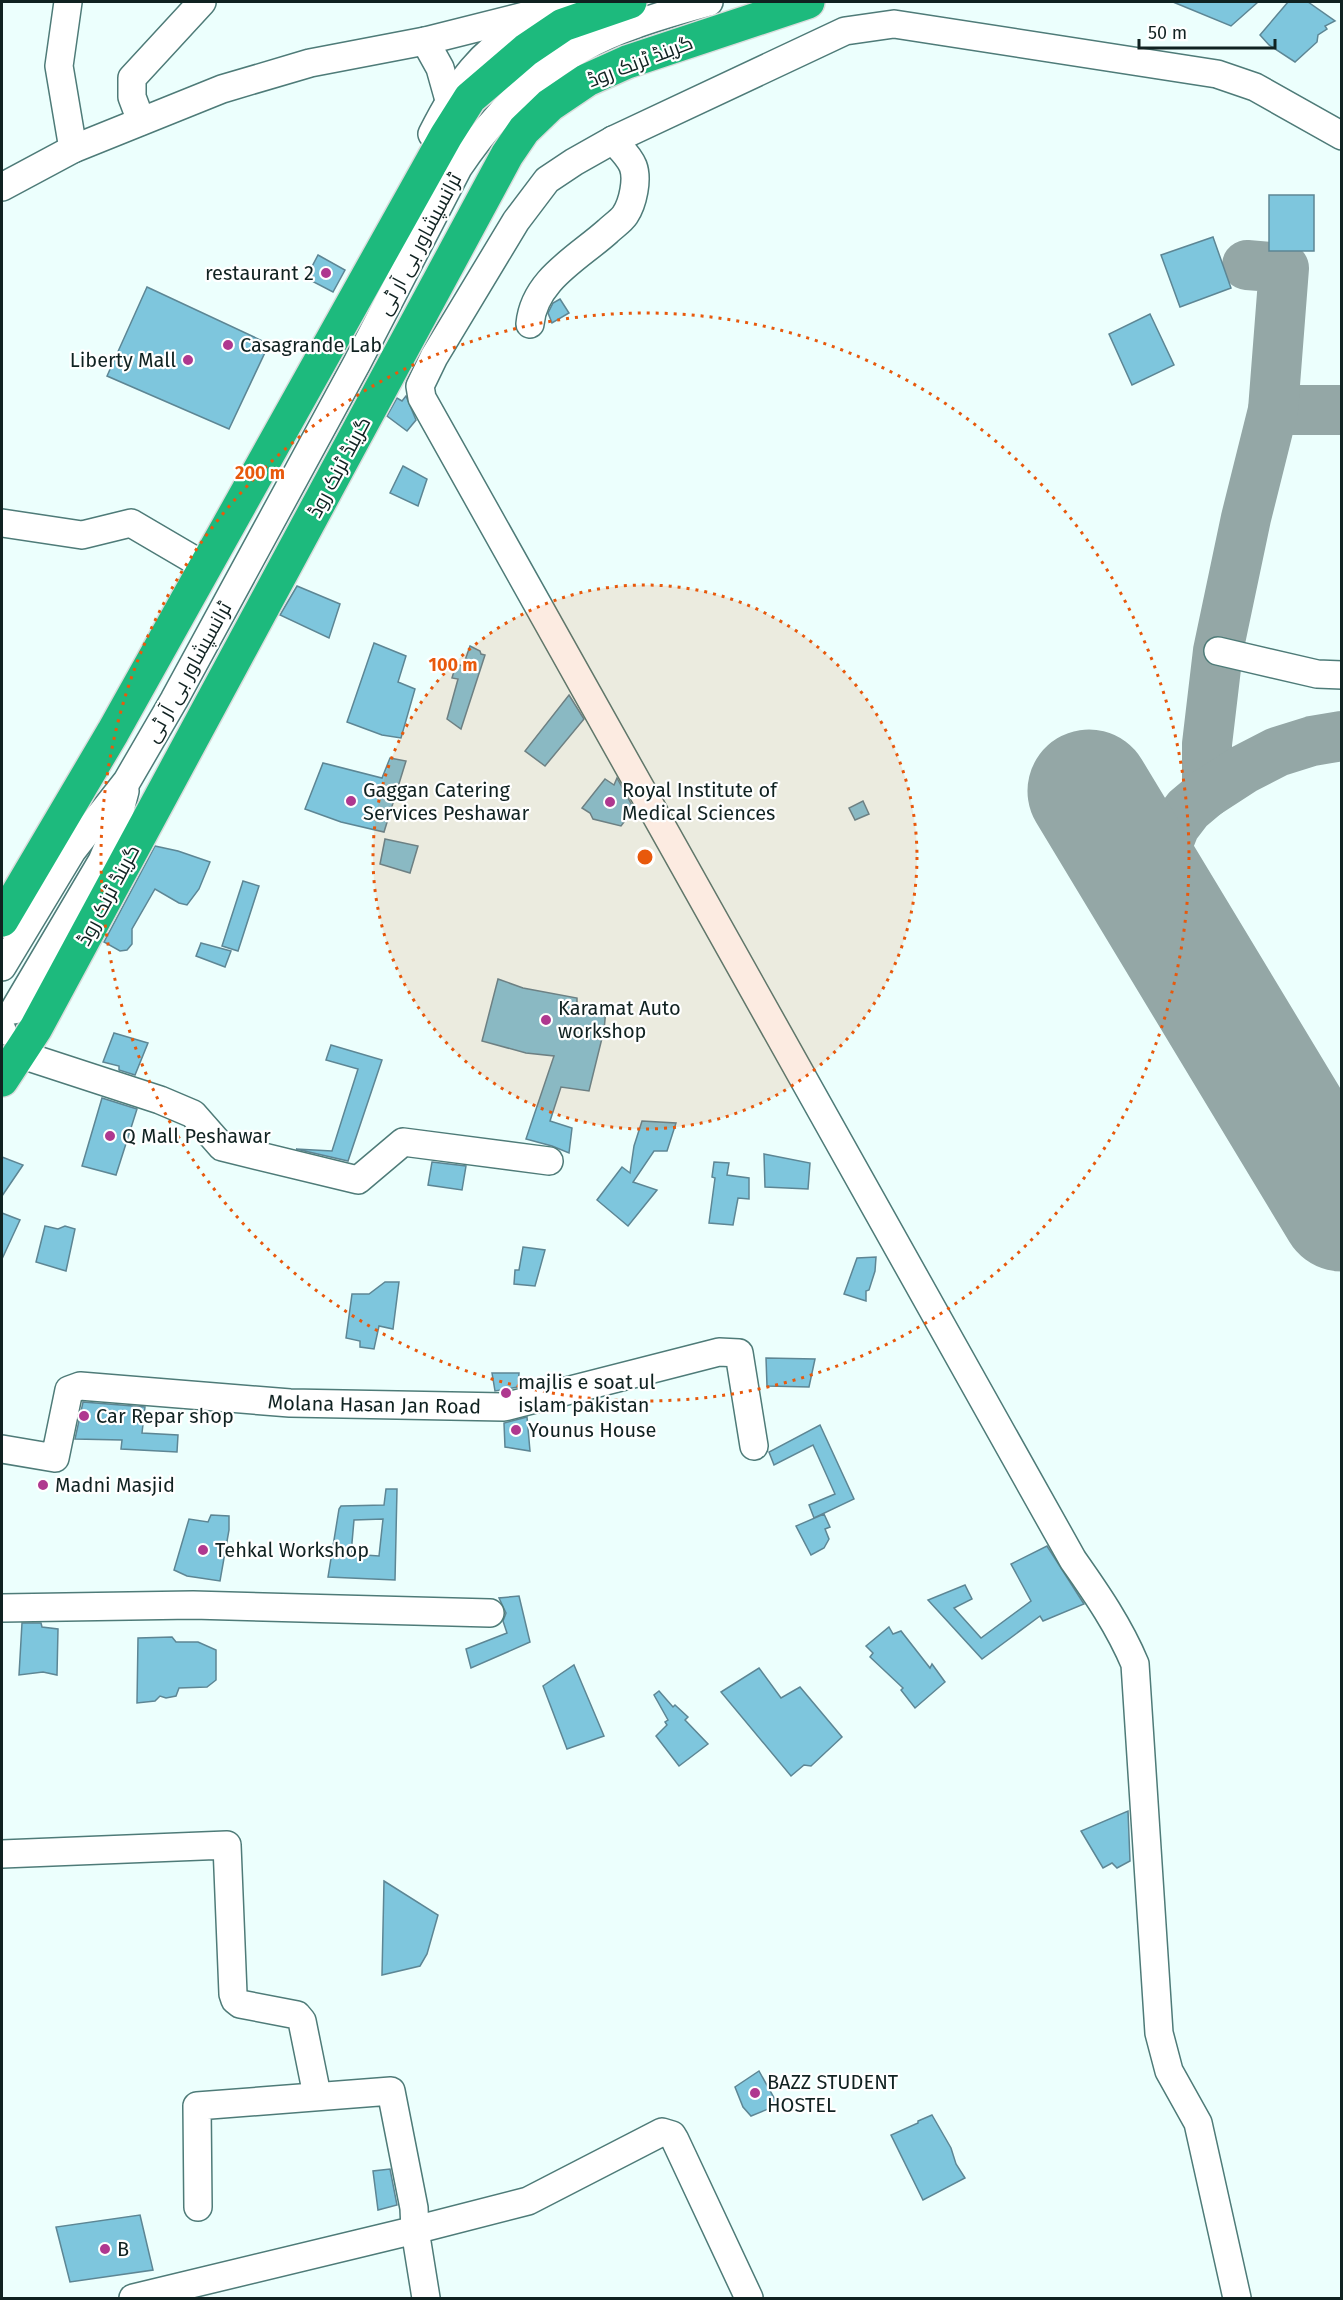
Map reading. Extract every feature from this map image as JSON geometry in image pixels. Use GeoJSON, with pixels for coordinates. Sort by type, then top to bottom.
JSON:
{"type":"FeatureCollection","features":[{"type":"Feature","properties":{"kind":"highway"},"geometry":{"type":"LineString","coordinates":[[2,920],[113,732],[446,136],[470,98],[526,50],[563,25],[630,2]]}},
{"type":"Feature","properties":{"kind":"highway","name":"گرینڈ ٹرنک روڈ"},"geometry":{"type":"LineString","coordinates":[[8,1041],[36,1028],[507,154],[524,130],[550,105],[586,80],[627,62],[808,2]]}},
{"type":"Feature","properties":{"kind":"street"},"geometry":{"type":"LineString","coordinates":[[68,2],[59,66],[73,149]]}},
{"type":"Feature","properties":{"kind":"street"},"geometry":{"type":"LineString","coordinates":[[141,121],[132,97],[132,78],[202,2]]}},
{"type":"Feature","properties":{"kind":"street"},"geometry":{"type":"LineString","coordinates":[[2,187],[73,149],[222,89],[329,59],[425,41],[553,6],[580,2]]}},
{"type":"Feature","properties":{"kind":"street","name":"ٹرانسپشاور بی آر ٹی"},"geometry":{"type":"LineString","coordinates":[[2,967],[72,851],[127,781],[174,700],[345,384],[458,168],[475,143],[515,96],[542,73],[565,58],[608,35],[633,25],[709,2]]}},
{"type":"Feature","properties":{"kind":"street"},"geometry":{"type":"LineString","coordinates":[[290,417],[449,100],[464,77],[480,59],[514,32],[553,6]]}},
{"type":"Feature","properties":{"kind":"street"},"geometry":{"type":"LineString","coordinates":[[1237,2298],[1198,2123],[1169,2071],[1159,2033],[1135,1665],[1125,1640],[1109,1611],[1073,1560],[422,398],[420,386],[434,357],[516,221],[548,180],[613,140],[845,31],[894,24],[1217,74],[1255,87],[1341,136]]}},
{"type":"Feature","properties":{"kind":"street"},"geometry":{"type":"LineString","coordinates":[[425,41],[440,68],[449,100]]}},
{"type":"Feature","properties":{"kind":"street"},"geometry":{"type":"LineString","coordinates":[[530,324],[536,300],[547,284],[563,267],[590,247],[625,215],[633,194],[635,178],[633,166],[613,140]]}},
{"type":"Feature","properties":{"kind":"street"},"geometry":{"type":"LineString","coordinates":[[2,523],[82,535],[131,523],[206,567]]}},
{"type":"Feature","properties":{"kind":"street"},"geometry":{"type":"LineString","coordinates":[[1218,651],[1317,674],[1341,675]]}},
{"type":"Feature","properties":{"kind":"street","name":"ٹرانسپشاور بی آر ٹی"},"geometry":{"type":"LineString","coordinates":[[8,1041],[102,861],[114,833],[127,781]]}},
{"type":"Feature","properties":{"kind":"street"},"geometry":{"type":"LineString","coordinates":[[8,1041],[193,1114],[222,1147],[358,1180],[404,1142],[549,1161]]}},
{"type":"Feature","properties":{"kind":"street","name":"Molana Hasan Jan Road"},"geometry":{"type":"LineString","coordinates":[[2,1449],[55,1458],[69,1390],[80,1386],[290,1403],[504,1407],[719,1352],[739,1353],[754,1446]]}},
{"type":"Feature","properties":{"kind":"street"},"geometry":{"type":"LineString","coordinates":[[2,1608],[193,1605],[490,1613]]}},
{"type":"Feature","properties":{"kind":"street"},"geometry":{"type":"LineString","coordinates":[[2,1854],[227,1845],[235,2000],[240,2004],[297,2015],[302,2021],[317,2095]]}},
{"type":"Feature","properties":{"kind":"street"},"geometry":{"type":"LineString","coordinates":[[198,2207],[197,2106],[391,2091],[414,2208],[415,2230],[426,2298]]}},
{"type":"Feature","properties":{"kind":"street"},"geometry":{"type":"LineString","coordinates":[[133,2298],[415,2230],[528,2200],[656,2134],[667,2133],[675,2140],[749,2298]]}},
{"type":"Feature","properties":{"kind":"building"},"geometry":{"type":"Polygon","coordinates":[[[1173,2],[1258,2],[1231,26],[1173,2]]]}},
{"type":"Feature","properties":{"kind":"building"},"geometry":{"type":"Polygon","coordinates":[[[1288,2],[1308,2],[1335,21],[1325,26],[1327,29],[1318,35],[1317,42],[1295,62],[1269,45],[1260,35],[1288,2]]]}},
{"type":"Feature","properties":{"kind":"building"},"geometry":{"type":"Polygon","coordinates":[[[1269,195],[1314,195],[1314,251],[1269,251],[1269,195]]]}},
{"type":"Feature","properties":{"kind":"building"},"geometry":{"type":"Polygon","coordinates":[[[1213,237],[1231,288],[1180,307],[1161,255],[1213,237]]]}},
{"type":"Feature","properties":{"kind":"building","name":"restaurant 2"},"geometry":{"type":"Polygon","coordinates":[[[318,255],[345,270],[333,292],[306,278],[318,255]]]}},
{"type":"Feature","properties":{"kind":"building","name":"Liberty Mall"},"geometry":{"type":"Polygon","coordinates":[[[147,287],[269,344],[229,429],[107,376],[147,287]]]}},
{"type":"Feature","properties":{"kind":"building"},"geometry":{"type":"Polygon","coordinates":[[[560,299],[569,313],[552,323],[548,313],[553,303],[560,299]]]}},
{"type":"Feature","properties":{"kind":"building"},"geometry":{"type":"Polygon","coordinates":[[[1150,314],[1174,365],[1132,385],[1109,334],[1150,314]]]}},
{"type":"Feature","properties":{"kind":"building"},"geometry":{"type":"Polygon","coordinates":[[[406,396],[416,420],[407,431],[387,416],[397,398],[402,401],[406,396]]]}},
{"type":"Feature","properties":{"kind":"building"},"geometry":{"type":"Polygon","coordinates":[[[403,466],[427,479],[418,506],[390,493],[403,466]]]}},
{"type":"Feature","properties":{"kind":"building"},"geometry":{"type":"Polygon","coordinates":[[[297,586],[340,604],[329,638],[280,615],[297,586]]]}},
{"type":"Feature","properties":{"kind":"building"},"geometry":{"type":"Polygon","coordinates":[[[374,643],[406,656],[398,682],[415,689],[401,738],[382,735],[347,722],[374,643]]]}},
{"type":"Feature","properties":{"kind":"building"},"geometry":{"type":"Polygon","coordinates":[[[470,646],[485,655],[461,729],[447,719],[458,679],[452,678],[456,664],[463,666],[470,646]]]}},
{"type":"Feature","properties":{"kind":"building"},"geometry":{"type":"Polygon","coordinates":[[[569,695],[584,719],[545,766],[525,751],[569,695]]]}},
{"type":"Feature","properties":{"kind":"building","name":"Gaggan Catering Services Peshawar"},"geometry":{"type":"Polygon","coordinates":[[[390,758],[406,761],[384,832],[341,822],[305,809],[323,763],[382,778],[390,758]]]}},
{"type":"Feature","properties":{"kind":"building","name":"Royal Institute of Medical Sciences"},"geometry":{"type":"Polygon","coordinates":[[[617,778],[634,809],[621,826],[593,819],[590,813],[582,808],[605,779],[614,785],[617,778]]]}},
{"type":"Feature","properties":{"kind":"building"},"geometry":{"type":"Polygon","coordinates":[[[863,801],[869,814],[855,820],[849,808],[863,801]]]}},
{"type":"Feature","properties":{"kind":"building"},"geometry":{"type":"Polygon","coordinates":[[[385,839],[418,846],[410,873],[380,864],[385,839]]]}},
{"type":"Feature","properties":{"kind":"building"},"geometry":{"type":"Polygon","coordinates":[[[155,846],[210,862],[199,889],[187,905],[155,889],[132,929],[132,944],[127,950],[120,951],[104,942],[155,846]]]}},
{"type":"Feature","properties":{"kind":"building"},"geometry":{"type":"Polygon","coordinates":[[[243,881],[259,886],[238,951],[222,946],[243,881]]]}},
{"type":"Feature","properties":{"kind":"building"},"geometry":{"type":"Polygon","coordinates":[[[201,943],[231,951],[225,967],[196,956],[201,943]]]}},
{"type":"Feature","properties":{"kind":"building","name":"Karamat Auto workshop"},"geometry":{"type":"Polygon","coordinates":[[[498,979],[523,988],[577,998],[577,1006],[606,1009],[604,1030],[589,1091],[561,1087],[550,1121],[572,1128],[569,1153],[526,1139],[554,1056],[526,1053],[482,1041],[498,979]]]}},
{"type":"Feature","properties":{"kind":"building"},"geometry":{"type":"Polygon","coordinates":[[[114,1033],[148,1043],[135,1075],[119,1070],[119,1066],[103,1062],[114,1033]]]}},
{"type":"Feature","properties":{"kind":"building"},"geometry":{"type":"Polygon","coordinates":[[[331,1045],[382,1060],[348,1161],[296,1149],[332,1151],[358,1069],[326,1060],[331,1045]]]}},
{"type":"Feature","properties":{"kind":"building","name":"Q Mall Peshawar"},"geometry":{"type":"Polygon","coordinates":[[[102,1098],[137,1109],[116,1175],[82,1166],[102,1098]]]}},
{"type":"Feature","properties":{"kind":"building"},"geometry":{"type":"Polygon","coordinates":[[[642,1121],[676,1123],[667,1151],[654,1151],[633,1182],[657,1190],[628,1226],[597,1200],[622,1167],[630,1173],[634,1146],[642,1121]]]}},
{"type":"Feature","properties":{"kind":"building"},"geometry":{"type":"Polygon","coordinates":[[[764,1154],[810,1163],[808,1189],[765,1187],[764,1154]]]}},
{"type":"Feature","properties":{"kind":"building"},"geometry":{"type":"Polygon","coordinates":[[[2,1157],[23,1165],[2,1196],[2,1157]]]}},
{"type":"Feature","properties":{"kind":"building"},"geometry":{"type":"Polygon","coordinates":[[[432,1162],[466,1166],[462,1190],[428,1185],[432,1162]]]}},
{"type":"Feature","properties":{"kind":"building"},"geometry":{"type":"Polygon","coordinates":[[[714,1162],[729,1163],[727,1175],[749,1178],[749,1199],[738,1198],[733,1225],[709,1223],[715,1178],[712,1177],[714,1162]]]}},
{"type":"Feature","properties":{"kind":"building"},"geometry":{"type":"Polygon","coordinates":[[[2,1213],[20,1220],[2,1259],[2,1213]]]}},
{"type":"Feature","properties":{"kind":"building"},"geometry":{"type":"Polygon","coordinates":[[[45,1226],[58,1229],[65,1226],[75,1229],[66,1271],[36,1262],[45,1226]]]}},
{"type":"Feature","properties":{"kind":"building"},"geometry":{"type":"Polygon","coordinates":[[[523,1247],[545,1250],[535,1286],[514,1284],[515,1270],[519,1270],[523,1247]]]}},
{"type":"Feature","properties":{"kind":"building"},"geometry":{"type":"Polygon","coordinates":[[[876,1257],[875,1271],[869,1290],[866,1291],[866,1301],[844,1294],[857,1258],[876,1257]]]}},
{"type":"Feature","properties":{"kind":"building"},"geometry":{"type":"Polygon","coordinates":[[[385,1282],[399,1282],[393,1329],[379,1326],[374,1349],[360,1347],[360,1341],[346,1338],[352,1294],[369,1294],[385,1282]]]}},
{"type":"Feature","properties":{"kind":"building"},"geometry":{"type":"Polygon","coordinates":[[[766,1358],[815,1359],[809,1387],[767,1386],[766,1358]]]}},
{"type":"Feature","properties":{"kind":"building"},"geometry":{"type":"Polygon","coordinates":[[[492,1373],[519,1373],[518,1387],[495,1391],[492,1373]]]}},
{"type":"Feature","properties":{"kind":"building"},"geometry":{"type":"Polygon","coordinates":[[[83,1402],[145,1407],[142,1433],[178,1435],[177,1452],[121,1449],[122,1440],[75,1439],[83,1402]]]}},
{"type":"Feature","properties":{"kind":"building","name":"Younus House"},"geometry":{"type":"Polygon","coordinates":[[[527,1417],[530,1451],[505,1447],[504,1423],[527,1417]]]}},
{"type":"Feature","properties":{"kind":"building"},"geometry":{"type":"Polygon","coordinates":[[[820,1425],[854,1499],[814,1518],[809,1505],[835,1494],[813,1445],[774,1465],[769,1452],[820,1425]]]}},
{"type":"Feature","properties":{"kind":"building"},"geometry":{"type":"Polygon","coordinates":[[[386,1489],[397,1489],[395,1580],[328,1577],[341,1506],[384,1505],[386,1489]],[[383,1519],[354,1520],[351,1554],[379,1556],[383,1519]]]}},
{"type":"Feature","properties":{"kind":"building"},"geometry":{"type":"Polygon","coordinates":[[[824,1514],[830,1527],[825,1529],[829,1539],[824,1548],[811,1555],[796,1526],[824,1514]]]}},
{"type":"Feature","properties":{"kind":"building","name":"Tehkal Workshop"},"geometry":{"type":"Polygon","coordinates":[[[211,1515],[229,1516],[229,1530],[220,1581],[187,1576],[174,1570],[189,1519],[208,1522],[211,1515]]]}},
{"type":"Feature","properties":{"kind":"building"},"geometry":{"type":"Polygon","coordinates":[[[1047,1546],[1084,1604],[1043,1621],[1040,1616],[982,1659],[928,1600],[965,1585],[972,1599],[954,1608],[981,1638],[1031,1601],[1011,1564],[1047,1546]]]}},
{"type":"Feature","properties":{"kind":"building"},"geometry":{"type":"Polygon","coordinates":[[[519,1596],[530,1642],[471,1668],[466,1649],[507,1633],[503,1621],[506,1613],[499,1598],[519,1596]]]}},
{"type":"Feature","properties":{"kind":"building"},"geometry":{"type":"Polygon","coordinates":[[[22,1623],[41,1623],[42,1627],[58,1629],[57,1675],[43,1672],[19,1675],[22,1623]]]}},
{"type":"Feature","properties":{"kind":"building"},"geometry":{"type":"Polygon","coordinates":[[[889,1627],[893,1634],[901,1631],[930,1668],[932,1664],[945,1682],[915,1708],[901,1690],[903,1688],[870,1657],[873,1653],[866,1646],[889,1627]]]}},
{"type":"Feature","properties":{"kind":"building"},"geometry":{"type":"Polygon","coordinates":[[[172,1637],[176,1642],[198,1642],[216,1650],[216,1680],[207,1687],[179,1688],[176,1696],[166,1698],[160,1696],[155,1701],[137,1703],[138,1638],[172,1637]]]}},
{"type":"Feature","properties":{"kind":"building"},"geometry":{"type":"Polygon","coordinates":[[[574,1665],[604,1736],[567,1749],[543,1686],[574,1665]]]}},
{"type":"Feature","properties":{"kind":"building"},"geometry":{"type":"Polygon","coordinates":[[[759,1668],[781,1698],[800,1687],[842,1737],[811,1766],[804,1765],[791,1776],[721,1692],[759,1668]]]}},
{"type":"Feature","properties":{"kind":"building"},"geometry":{"type":"Polygon","coordinates":[[[659,1691],[673,1707],[675,1705],[688,1717],[685,1720],[708,1744],[679,1766],[656,1736],[667,1725],[665,1722],[668,1720],[654,1695],[659,1691]]]}},
{"type":"Feature","properties":{"kind":"building"},"geometry":{"type":"Polygon","coordinates":[[[1128,1811],[1130,1861],[1117,1868],[1112,1863],[1103,1868],[1081,1831],[1128,1811]]]}},
{"type":"Feature","properties":{"kind":"building"},"geometry":{"type":"Polygon","coordinates":[[[384,1881],[438,1915],[427,1954],[420,1966],[382,1975],[384,1881]]]}},
{"type":"Feature","properties":{"kind":"building","name":"BAZZ STUDENT HOSTEL"},"geometry":{"type":"Polygon","coordinates":[[[759,2071],[778,2105],[751,2116],[743,2107],[735,2087],[759,2071]]]}},
{"type":"Feature","properties":{"kind":"building"},"geometry":{"type":"Polygon","coordinates":[[[932,2115],[965,2178],[923,2200],[891,2135],[932,2115]]]}},
{"type":"Feature","properties":{"kind":"building"},"geometry":{"type":"Polygon","coordinates":[[[390,2169],[397,2205],[378,2210],[373,2171],[390,2169]]]}},
{"type":"Feature","properties":{"kind":"building","name":"B"},"geometry":{"type":"Polygon","coordinates":[[[140,2215],[153,2270],[70,2282],[56,2227],[140,2215]]]}},
{"type":"Feature","properties":{"kind":"taxiway"},"geometry":{"type":"LineString","coordinates":[[1207,793],[1207,744],[1218,651],[1246,518],[1273,410],[1284,268],[1247,265]]}},
{"type":"Feature","properties":{"kind":"taxiway"},"geometry":{"type":"LineString","coordinates":[[1273,410],[1342,410]]}},
{"type":"Feature","properties":{"kind":"taxiway"},"geometry":{"type":"LineString","coordinates":[[1158,904],[1155,876],[1175,826],[1188,809],[1207,793],[1244,769],[1277,752],[1312,741],[1342,736]]}},
{"type":"Feature","properties":{"kind":"runway"},"geometry":{"type":"LineString","coordinates":[[1089,791],[1342,1210]]}},
{"type":"Feature","properties":{"kind":"place","name":"restaurant 2"},"geometry":{"type":"Point","coordinates":[326,273]}},
{"type":"Feature","properties":{"kind":"place","name":"Casagrande Lab"},"geometry":{"type":"Point","coordinates":[228,345]}},
{"type":"Feature","properties":{"kind":"place","name":"Liberty Mall"},"geometry":{"type":"Point","coordinates":[188,360]}},
{"type":"Feature","properties":{"kind":"place","name":"Gaggan Catering Services Peshawar"},"geometry":{"type":"Point","coordinates":[351,801]}},
{"type":"Feature","properties":{"kind":"place","name":"Royal Institute of Medical Sciences"},"geometry":{"type":"Point","coordinates":[610,802]}},
{"type":"Feature","properties":{"kind":"place","name":"Karamat Auto workshop"},"geometry":{"type":"Point","coordinates":[546,1020]}},
{"type":"Feature","properties":{"kind":"place","name":"Q Mall Peshawar"},"geometry":{"type":"Point","coordinates":[110,1136]}},
{"type":"Feature","properties":{"kind":"place","name":"majlis e soat ul islam pakistan"},"geometry":{"type":"Point","coordinates":[506,1393]}},
{"type":"Feature","properties":{"kind":"place","name":"Car Repar shop"},"geometry":{"type":"Point","coordinates":[84,1416]}},
{"type":"Feature","properties":{"kind":"place","name":"Younus House"},"geometry":{"type":"Point","coordinates":[516,1430]}},
{"type":"Feature","properties":{"kind":"place","name":"Madni Masjid"},"geometry":{"type":"Point","coordinates":[43,1485]}},
{"type":"Feature","properties":{"kind":"place","name":"Tehkal Workshop"},"geometry":{"type":"Point","coordinates":[203,1550]}},
{"type":"Feature","properties":{"kind":"place","name":"BAZZ STUDENT HOSTEL"},"geometry":{"type":"Point","coordinates":[755,2093]}},
{"type":"Feature","properties":{"kind":"place","name":"B"},"geometry":{"type":"Point","coordinates":[105,2249]}}]}
